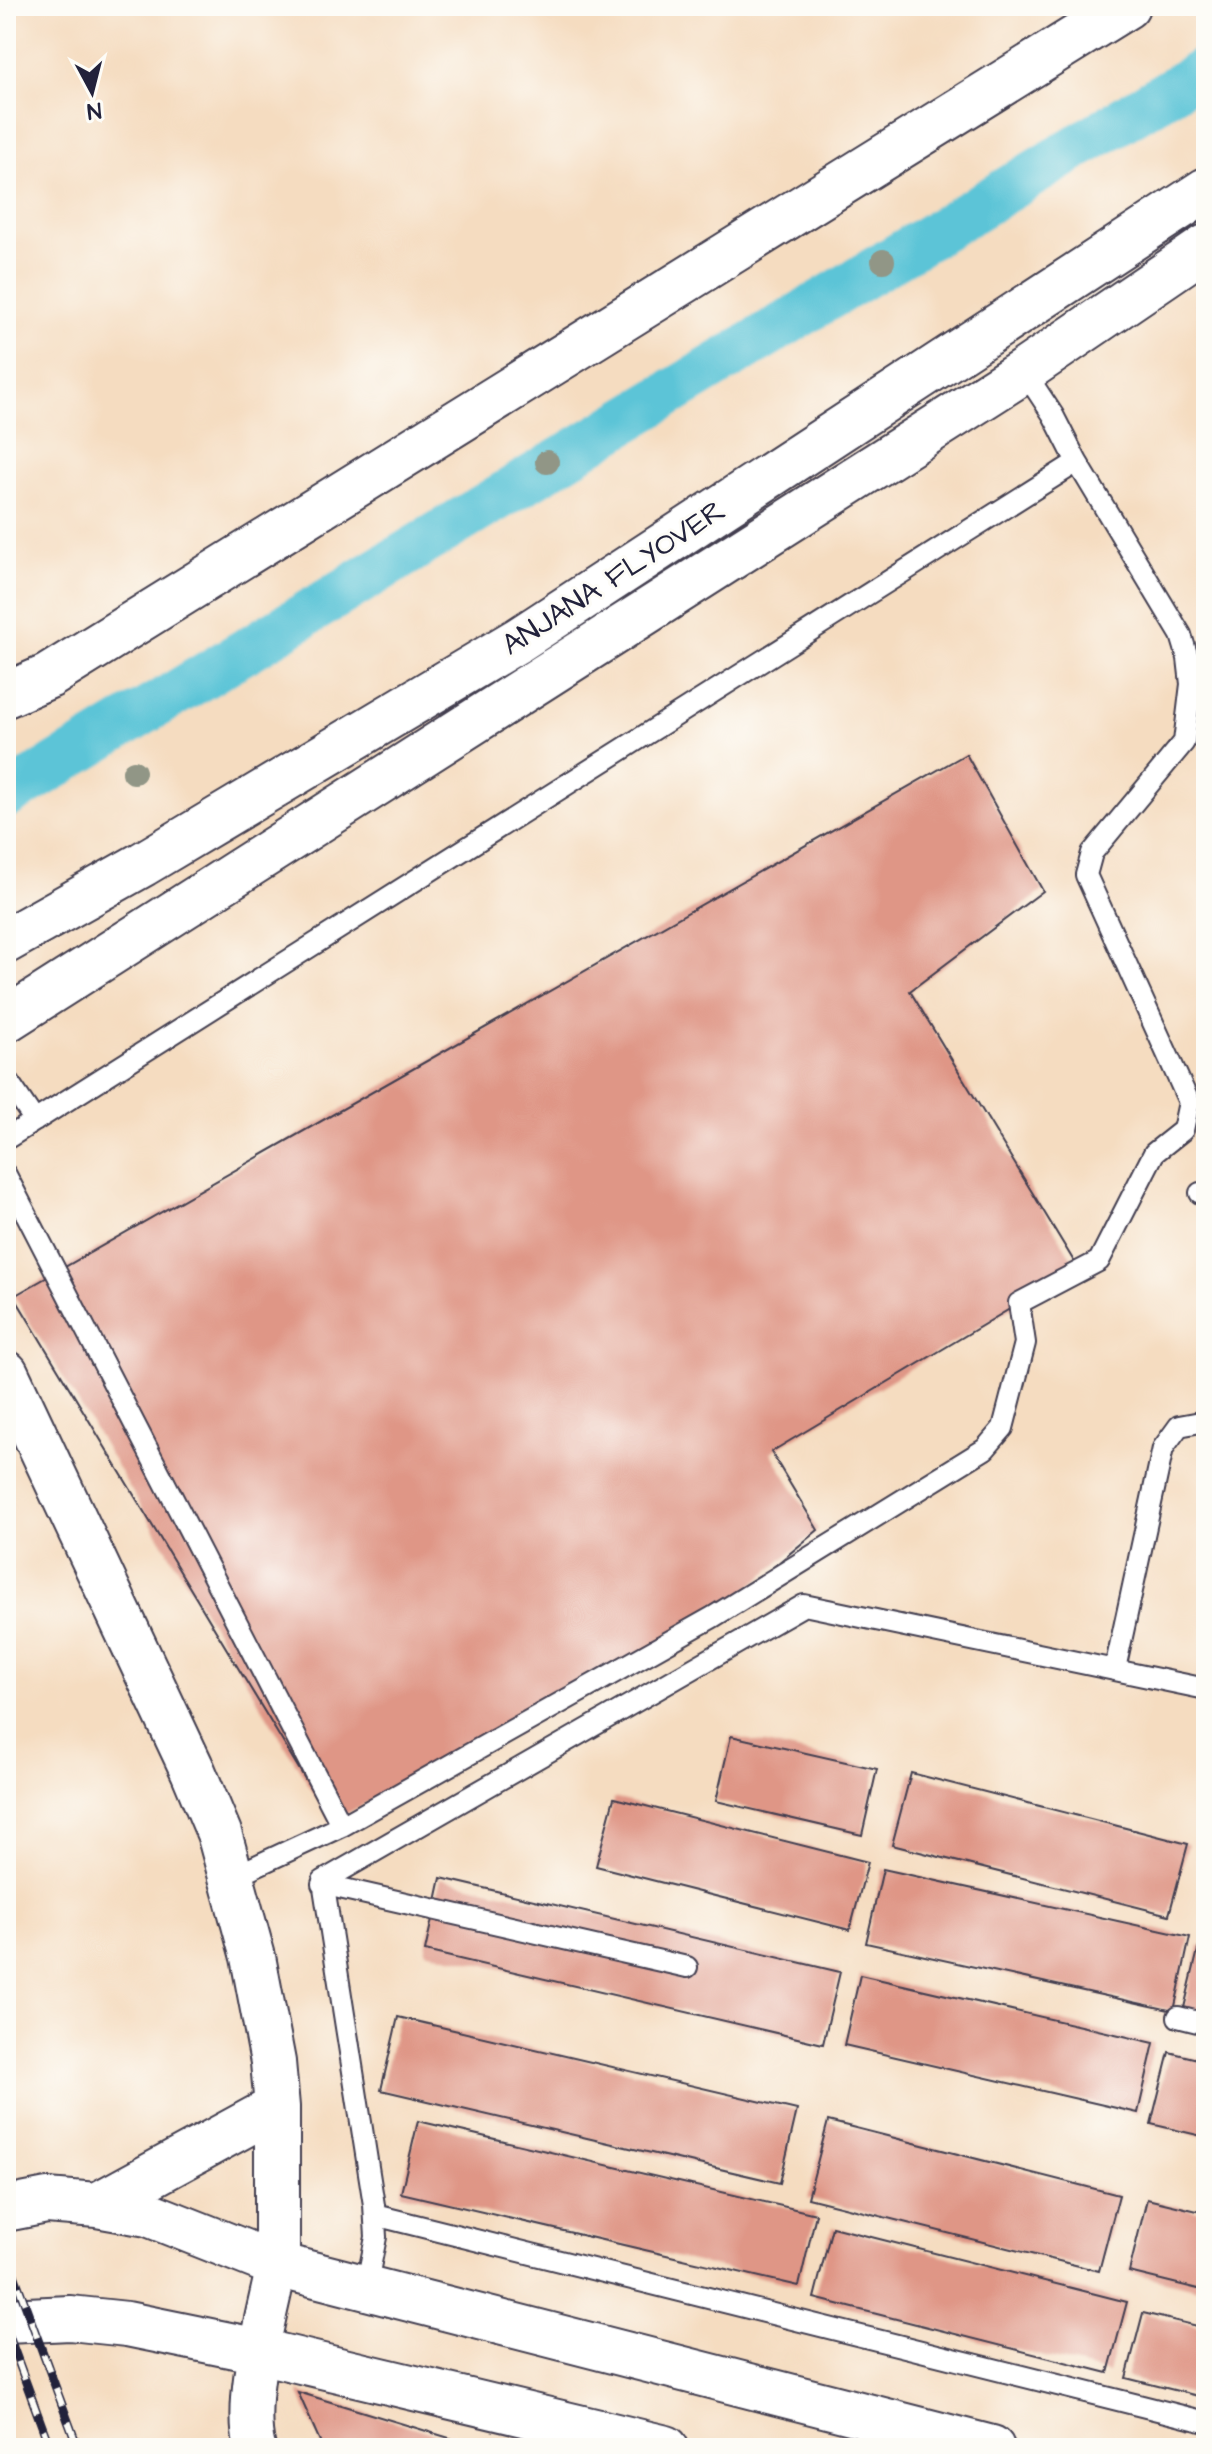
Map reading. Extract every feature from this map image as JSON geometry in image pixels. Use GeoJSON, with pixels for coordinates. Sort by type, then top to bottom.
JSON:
{"type":"FeatureCollection","features":[{"type":"Feature","properties":{"kind":"main road"},"geometry":{"type":"LineString","coordinates":[[6,695],[49,676],[1127,6]]}},
{"type":"Feature","properties":{"kind":"main road","name":"ANJANA FLYOVER"},"geometry":{"type":"LineString","coordinates":[[6,941],[143,864],[520,639],[1206,190]]}},
{"type":"Feature","properties":{"kind":"main road"},"geometry":{"type":"LineString","coordinates":[[6,1020],[1024,371],[1206,247]]}},
{"type":"Feature","properties":{"kind":"main road"},"geometry":{"type":"LineString","coordinates":[[6,1373],[193,1771],[219,1833],[253,1957],[273,2062],[277,2107],[277,2265]]}},
{"type":"Feature","properties":{"kind":"main road"},"geometry":{"type":"LineString","coordinates":[[97,2205],[277,2107]]}},
{"type":"Feature","properties":{"kind":"main road"},"geometry":{"type":"LineString","coordinates":[[6,2209],[47,2201],[97,2205],[148,2214],[277,2265],[992,2448]]}},
{"type":"Feature","properties":{"kind":"main road"},"geometry":{"type":"LineString","coordinates":[[6,2321],[70,2318],[127,2324],[259,2351],[666,2448]]}},
{"type":"Feature","properties":{"kind":"street"},"geometry":{"type":"LineString","coordinates":[[255,2448],[252,2437],[253,2397],[277,2265]]}},
{"type":"Feature","properties":{"kind":"lane"},"geometry":{"type":"LineString","coordinates":[[230,1878],[342,1826],[713,1617],[985,1449],[1003,1428],[1025,1343],[1019,1303],[1099,1261],[1154,1153],[1183,1130],[1189,1102],[1086,875],[1092,853],[1184,742],[1191,684],[1188,658],[1181,635],[1077,462],[1053,415],[1024,371]]}},
{"type":"Feature","properties":{"kind":"lane"},"geometry":{"type":"LineString","coordinates":[[6,1139],[1077,462]]}},
{"type":"Feature","properties":{"kind":"lane"},"geometry":{"type":"LineString","coordinates":[[6,1078],[35,1121]]}},
{"type":"Feature","properties":{"kind":"lane"},"geometry":{"type":"LineString","coordinates":[[6,1175],[342,1826]]}},
{"type":"Feature","properties":{"kind":"lane"},"geometry":{"type":"LineString","coordinates":[[1115,1669],[1163,1448],[1179,1426],[1206,1421]]}},
{"type":"Feature","properties":{"kind":"lane"},"geometry":{"type":"LineString","coordinates":[[366,2288],[376,2237],[375,2215],[323,1881],[804,1605],[1206,1689]]}},
{"type":"Feature","properties":{"kind":"lane"},"geometry":{"type":"LineString","coordinates":[[322,1884],[687,1967]]}},
{"type":"Feature","properties":{"kind":"lane"},"geometry":{"type":"LineString","coordinates":[[1178,2017],[1206,2024]]}},
{"type":"Feature","properties":{"kind":"lane"},"geometry":{"type":"LineString","coordinates":[[375,2215],[1206,2422]]}},
{"type":"Feature","properties":{"kind":"building"},"geometry":{"type":"Polygon","coordinates":[[[966,754],[1043,891],[910,991],[1078,1268],[771,1452],[818,1530],[713,1617],[331,1822],[14,1296],[966,754]]]}},
{"type":"Feature","properties":{"kind":"building"},"geometry":{"type":"Polygon","coordinates":[[[731,1736],[877,1769],[862,1835],[716,1801],[731,1736]]]}},
{"type":"Feature","properties":{"kind":"building"},"geometry":{"type":"Polygon","coordinates":[[[911,1773],[1188,1844],[1169,1915],[892,1845],[911,1773]]]}},
{"type":"Feature","properties":{"kind":"building"},"geometry":{"type":"Polygon","coordinates":[[[614,1798],[868,1862],[850,1930],[596,1866],[614,1798]]]}},
{"type":"Feature","properties":{"kind":"building"},"geometry":{"type":"Polygon","coordinates":[[[883,1869],[1190,1937],[1174,2011],[866,1943],[883,1869]]]}},
{"type":"Feature","properties":{"kind":"building"},"geometry":{"type":"Polygon","coordinates":[[[441,1878],[840,1972],[823,2044],[425,1951],[441,1878]]]}},
{"type":"Feature","properties":{"kind":"building"},"geometry":{"type":"Polygon","coordinates":[[[1199,1946],[1206,1948],[1206,2022],[1182,2016],[1199,1946]]]}},
{"type":"Feature","properties":{"kind":"building"},"geometry":{"type":"Polygon","coordinates":[[[860,1975],[1154,2043],[1138,2113],[844,2045],[860,1975]]]}},
{"type":"Feature","properties":{"kind":"building"},"geometry":{"type":"Polygon","coordinates":[[[398,2017],[797,2110],[780,2183],[381,2090],[398,2017]]]}},
{"type":"Feature","properties":{"kind":"building"},"geometry":{"type":"Polygon","coordinates":[[[1169,2052],[1206,2061],[1206,2137],[1151,2124],[1169,2052]]]}},
{"type":"Feature","properties":{"kind":"building"},"geometry":{"type":"Polygon","coordinates":[[[418,2121],[816,2214],[799,2286],[401,2193],[418,2121]]]}},
{"type":"Feature","properties":{"kind":"building"},"geometry":{"type":"Polygon","coordinates":[[[828,2121],[1119,2195],[1099,2271],[808,2198],[828,2121]]]}},
{"type":"Feature","properties":{"kind":"building"},"geometry":{"type":"Polygon","coordinates":[[[1147,2199],[1206,2213],[1206,2291],[1129,2272],[1147,2199]]]}},
{"type":"Feature","properties":{"kind":"building"},"geometry":{"type":"Polygon","coordinates":[[[832,2227],[1127,2302],[1108,2373],[814,2298],[832,2227]]]}},
{"type":"Feature","properties":{"kind":"building"},"geometry":{"type":"Polygon","coordinates":[[[1143,2313],[1206,2328],[1206,2398],[1126,2378],[1143,2313]]]}},
{"type":"Feature","properties":{"kind":"building"},"geometry":{"type":"Polygon","coordinates":[[[298,2392],[479,2447],[479,2448],[323,2448],[298,2392]]]}},
{"type":"Feature","properties":{"kind":"waterway"},"geometry":{"type":"LineString","coordinates":[[6,796],[1206,69]]}},
{"type":"Feature","properties":{"kind":"railway"},"geometry":{"type":"LineString","coordinates":[[6,2253],[78,2448]]}},
{"type":"Feature","properties":{"kind":"railway"},"geometry":{"type":"LineString","coordinates":[[6,2328],[50,2448]]}}]}
